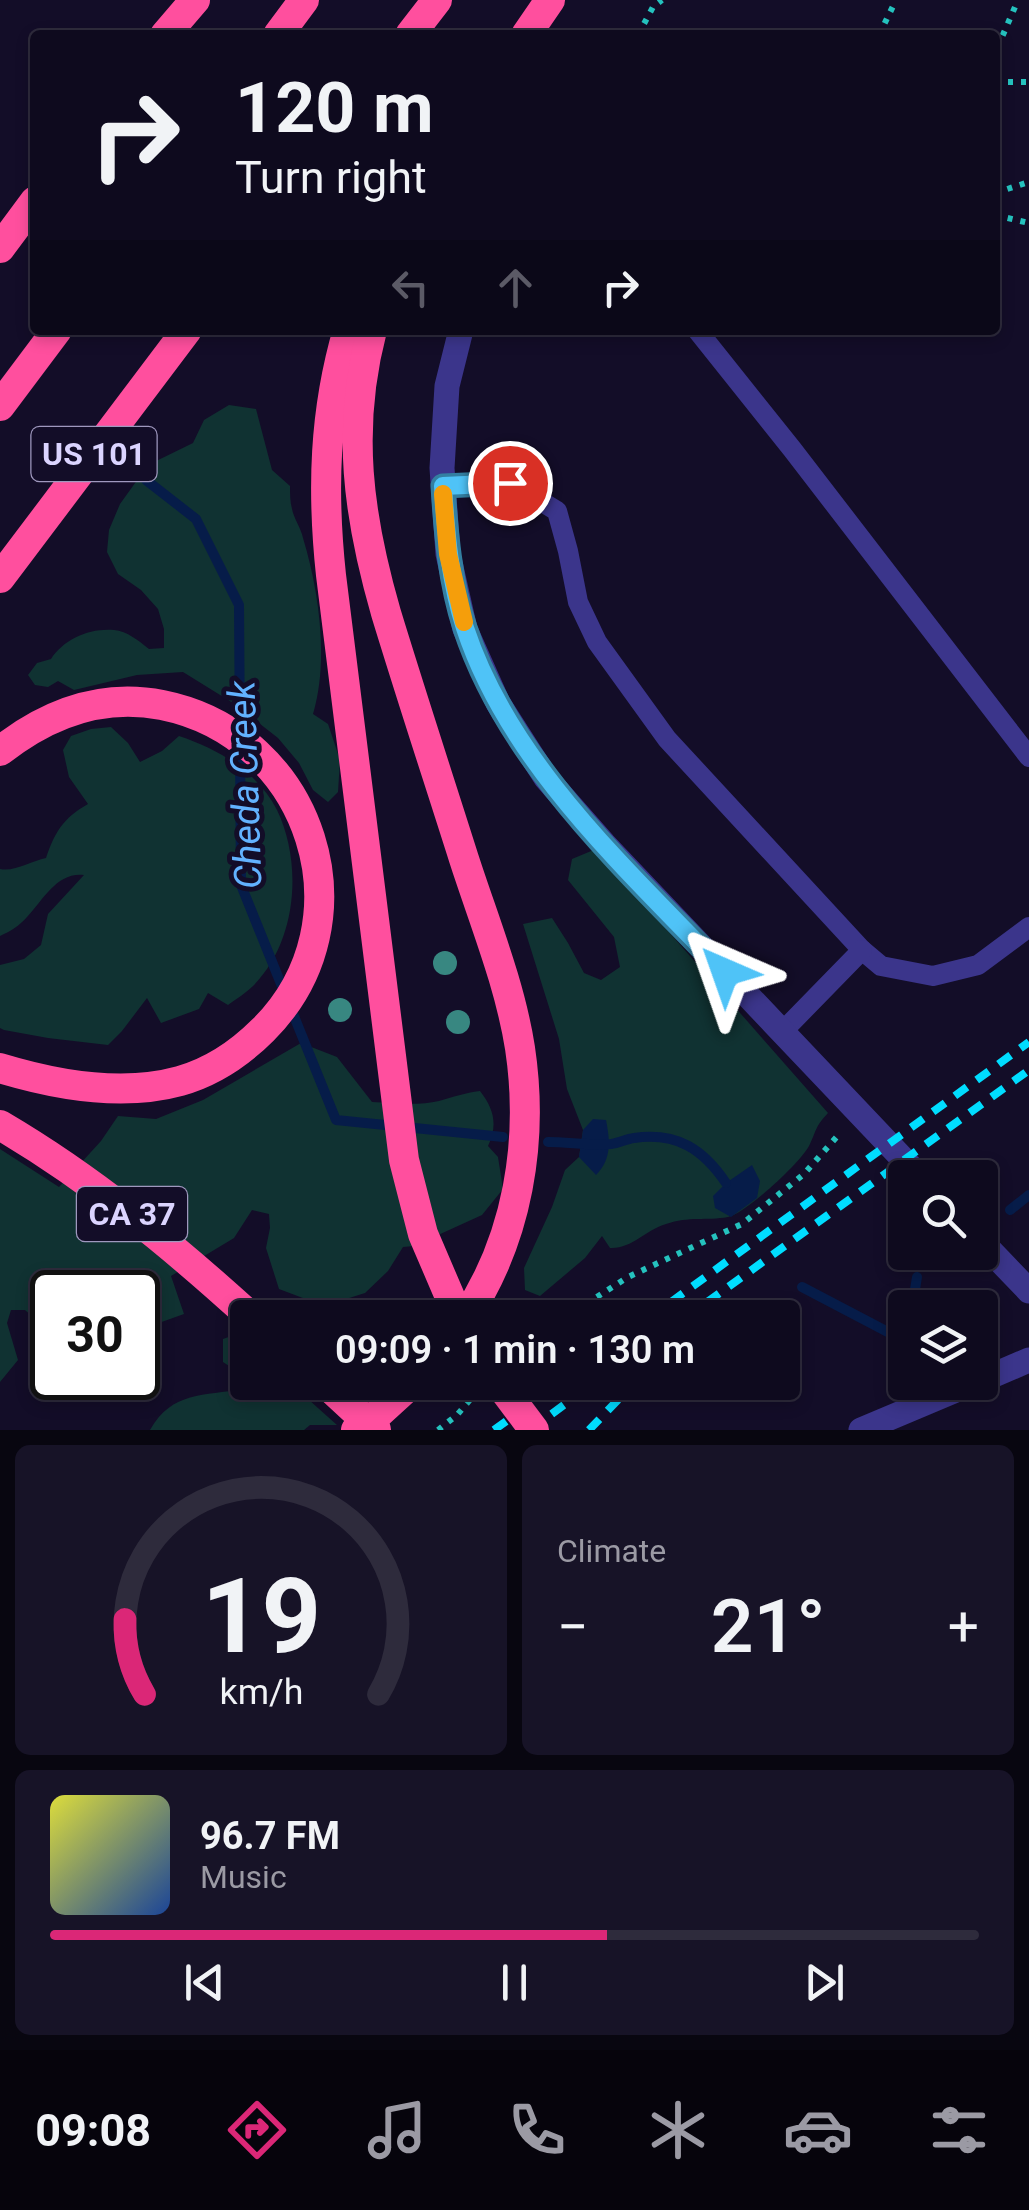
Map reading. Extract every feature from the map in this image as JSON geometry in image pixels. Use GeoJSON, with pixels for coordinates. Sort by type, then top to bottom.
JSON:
{"type":"FeatureCollection","features":[{"type":"Feature","properties":{"kind":"highway"},"geometry":{"type":"LineString","coordinates":[[169,30],[195,0]]}},
{"type":"Feature","properties":{"kind":"highway"},"geometry":{"type":"LineString","coordinates":[[282,30],[304,0]]}},
{"type":"Feature","properties":{"kind":"highway"},"geometry":{"type":"LineString","coordinates":[[414,30],[436,0]]}},
{"type":"Feature","properties":{"kind":"highway"},"geometry":{"type":"LineString","coordinates":[[529,30],[550,0]]}},
{"type":"Feature","properties":{"kind":"highway"},"geometry":{"type":"LineString","coordinates":[[0,248],[30,208]]}},
{"type":"Feature","properties":{"kind":"highway","name":"US 101"},"geometry":{"type":"LineString","coordinates":[[0,406],[53,335]]}},
{"type":"Feature","properties":{"kind":"highway","name":"US 101"},"geometry":{"type":"LineString","coordinates":[[0,578],[183,335]]}},
{"type":"Feature","properties":{"kind":"highway"},"geometry":{"type":"LineString","coordinates":[[347,335],[332,403],[324,468],[330,576],[404,1160],[424,1234],[454,1300]]}},
{"type":"Feature","properties":{"kind":"highway"},"geometry":{"type":"LineString","coordinates":[[371,335],[356,436],[368,549],[512,1011],[524,1081],[524,1145],[512,1215],[491,1271],[473,1300]]}},
{"type":"Feature","properties":{"kind":"highway"},"geometry":{"type":"LineString","coordinates":[[0,751],[56,716],[102,703],[150,703],[192,713],[249,746],[267,763],[298,806],[312,842],[319,880],[316,930],[298,981],[269,1024],[240,1051],[204,1072],[152,1086],[68,1084],[0,1068]]}},
{"type":"Feature","properties":{"kind":"highway","name":"CA 37"},"geometry":{"type":"LineString","coordinates":[[0,1125],[118,1204],[232,1300]]}},
{"type":"Feature","properties":{"kind":"highway"},"geometry":{"type":"LineString","coordinates":[[344,1400],[376,1430]]}},
{"type":"Feature","properties":{"kind":"highway"},"geometry":{"type":"LineString","coordinates":[[356,1430],[393,1400]]}},
{"type":"Feature","properties":{"kind":"highway"},"geometry":{"type":"LineString","coordinates":[[500,1400],[534,1430]]}},
{"type":"Feature","properties":{"kind":"street"},"geometry":{"type":"LineString","coordinates":[[460,335],[447,386],[442,468],[448,554],[466,629],[498,703],[546,778],[604,844],[904,1160]]}},
{"type":"Feature","properties":{"kind":"street"},"geometry":{"type":"LineString","coordinates":[[998,1259],[1029,1291]]}},
{"type":"Feature","properties":{"kind":"street"},"geometry":{"type":"LineString","coordinates":[[998,1373],[1029,1360]]}},
{"type":"Feature","properties":{"kind":"street"},"geometry":{"type":"LineString","coordinates":[[861,1430],[934,1400]]}},
{"type":"Feature","properties":{"kind":"lane"},"geometry":{"type":"LineString","coordinates":[[701,335],[1029,756]]}},
{"type":"Feature","properties":{"kind":"lane"},"geometry":{"type":"LineString","coordinates":[[443,486],[510,483],[557,511],[578,602],[598,642],[667,739],[881,966],[933,976],[978,965],[1029,927]]}},
{"type":"Feature","properties":{"kind":"lane"},"geometry":{"type":"LineString","coordinates":[[782,1032],[862,950]]}},
{"type":"Feature","properties":{"kind":"path"},"geometry":{"type":"LineString","coordinates":[[641,30],[653,7],[662,0]]}},
{"type":"Feature","properties":{"kind":"path"},"geometry":{"type":"LineString","coordinates":[[881,30],[896,0]]}},
{"type":"Feature","properties":{"kind":"path"},"geometry":{"type":"LineString","coordinates":[[1000,40],[1018,0]]}},
{"type":"Feature","properties":{"kind":"path"},"geometry":{"type":"LineString","coordinates":[[1000,82],[1029,82]]}},
{"type":"Feature","properties":{"kind":"path"},"geometry":{"type":"LineString","coordinates":[[1000,191],[1029,182]]}},
{"type":"Feature","properties":{"kind":"path"},"geometry":{"type":"LineString","coordinates":[[1000,216],[1029,223]]}},
{"type":"Feature","properties":{"kind":"path"},"geometry":{"type":"LineString","coordinates":[[591,1300],[628,1276],[742,1224],[804,1174],[859,1113]]}},
{"type":"Feature","properties":{"kind":"path"},"geometry":{"type":"LineString","coordinates":[[438,1430],[474,1400]]}},
{"type":"Feature","properties":{"kind":"green space"},"geometry":{"type":"Polygon","coordinates":[[[229,405],[256,409],[272,470],[290,486],[292,509],[309,559],[321,649],[313,714],[328,724],[340,760],[338,792],[328,802],[313,790],[299,763],[278,738],[233,703],[183,672],[137,675],[74,690],[58,681],[48,687],[35,685],[28,675],[37,663],[51,659],[70,641],[95,631],[119,631],[149,649],[164,648],[158,609],[141,590],[118,574],[107,552],[109,530],[120,504],[148,465],[193,443],[204,420],[229,405]]]}},
{"type":"Feature","properties":{"kind":"green space"},"geometry":{"type":"Polygon","coordinates":[[[111,727],[140,762],[162,751],[179,736],[236,764],[269,796],[285,831],[292,878],[287,925],[279,948],[253,986],[228,1005],[208,993],[199,1009],[161,1023],[147,998],[108,1045],[4,1030],[0,1028],[0,965],[24,959],[41,945],[48,914],[84,875],[59,882],[21,923],[0,936],[0,869],[46,858],[61,826],[88,804],[69,777],[63,750],[71,736],[111,727]]]}},
{"type":"Feature","properties":{"kind":"green space"},"geometry":{"type":"Polygon","coordinates":[[[596,849],[828,1113],[795,1164],[736,1214],[674,1222],[618,1248],[610,1248],[602,1236],[585,1258],[540,1296],[525,1290],[524,1268],[565,1170],[579,1157],[583,1130],[567,1089],[559,1039],[523,924],[552,918],[584,973],[601,980],[620,967],[614,937],[568,880],[572,859],[596,849]]]}},
{"type":"Feature","properties":{"kind":"green space"},"geometry":{"type":"Polygon","coordinates":[[[301,1043],[337,1057],[372,1102],[423,1103],[480,1091],[493,1117],[488,1146],[498,1157],[503,1189],[482,1215],[414,1246],[403,1247],[388,1271],[365,1293],[343,1300],[308,1300],[279,1289],[266,1248],[269,1214],[252,1210],[234,1238],[171,1276],[184,1314],[160,1323],[160,1270],[30,1270],[30,1314],[25,1310],[11,1310],[7,1323],[18,1360],[0,1382],[0,1149],[59,1187],[118,1116],[156,1119],[203,1100],[301,1043]]]}},
{"type":"Feature","properties":{"kind":"green space"},"geometry":{"type":"Polygon","coordinates":[[[230,1336],[230,1367],[223,1362],[223,1339],[230,1336]]]}},
{"type":"Feature","properties":{"kind":"green space"},"geometry":{"type":"Polygon","coordinates":[[[230,1391],[230,1400],[309,1400],[337,1425],[310,1425],[304,1430],[150,1430],[168,1408],[202,1395],[230,1391]]]}},
{"type":"Feature","properties":{"kind":"water"},"geometry":{"type":"Polygon","coordinates":[[[593,1119],[606,1120],[609,1142],[605,1162],[596,1175],[579,1157],[583,1130],[593,1119]]]}},
{"type":"Feature","properties":{"kind":"water"},"geometry":{"type":"Polygon","coordinates":[[[752,1165],[760,1181],[757,1198],[731,1217],[715,1208],[713,1196],[752,1165]]]}},
{"type":"Feature","properties":{"kind":"waterway","name":"Cheda Creek"},"geometry":{"type":"LineString","coordinates":[[146,480],[196,519],[239,605],[241,885],[336,1120],[503,1137]]}},
{"type":"Feature","properties":{"kind":"waterway","name":"Cheda Creek"},"geometry":{"type":"LineString","coordinates":[[548,1142],[603,1144],[663,1138],[698,1152],[726,1183]]}},
{"type":"Feature","properties":{"kind":"waterway"},"geometry":{"type":"LineString","coordinates":[[1010,1210],[1029,1195]]}},
{"type":"Feature","properties":{"kind":"waterway"},"geometry":{"type":"LineString","coordinates":[[915,1290],[917,1277]]}},
{"type":"Feature","properties":{"kind":"waterway","name":"Cheda Creek"},"geometry":{"type":"LineString","coordinates":[[802,1287],[888,1332]]}},
{"type":"Feature","properties":{"kind":"railway"},"geometry":{"type":"LineString","coordinates":[[674,1300],[1029,1042]]}},
{"type":"Feature","properties":{"kind":"railway"},"geometry":{"type":"LineString","coordinates":[[710,1300],[1029,1070]]}},
{"type":"Feature","properties":{"kind":"railway"},"geometry":{"type":"LineString","coordinates":[[494,1430],[535,1400]]}},
{"type":"Feature","properties":{"kind":"railway"},"geometry":{"type":"LineString","coordinates":[[530,1430],[571,1400]]}},
{"type":"Feature","properties":{"kind":"railway"},"geometry":{"type":"LineString","coordinates":[[589,1430],[618,1400]]}},
{"type":"Feature","properties":{"kind":"slow traffic"},"geometry":{"type":"LineString","coordinates":[[443,494],[448,554],[464,622]]}},
{"type":"Feature","properties":{"kind":"route"},"geometry":{"type":"LineString","coordinates":[[510,483],[443,486],[448,554],[466,629],[498,703],[546,778],[725,972]]}}]}
